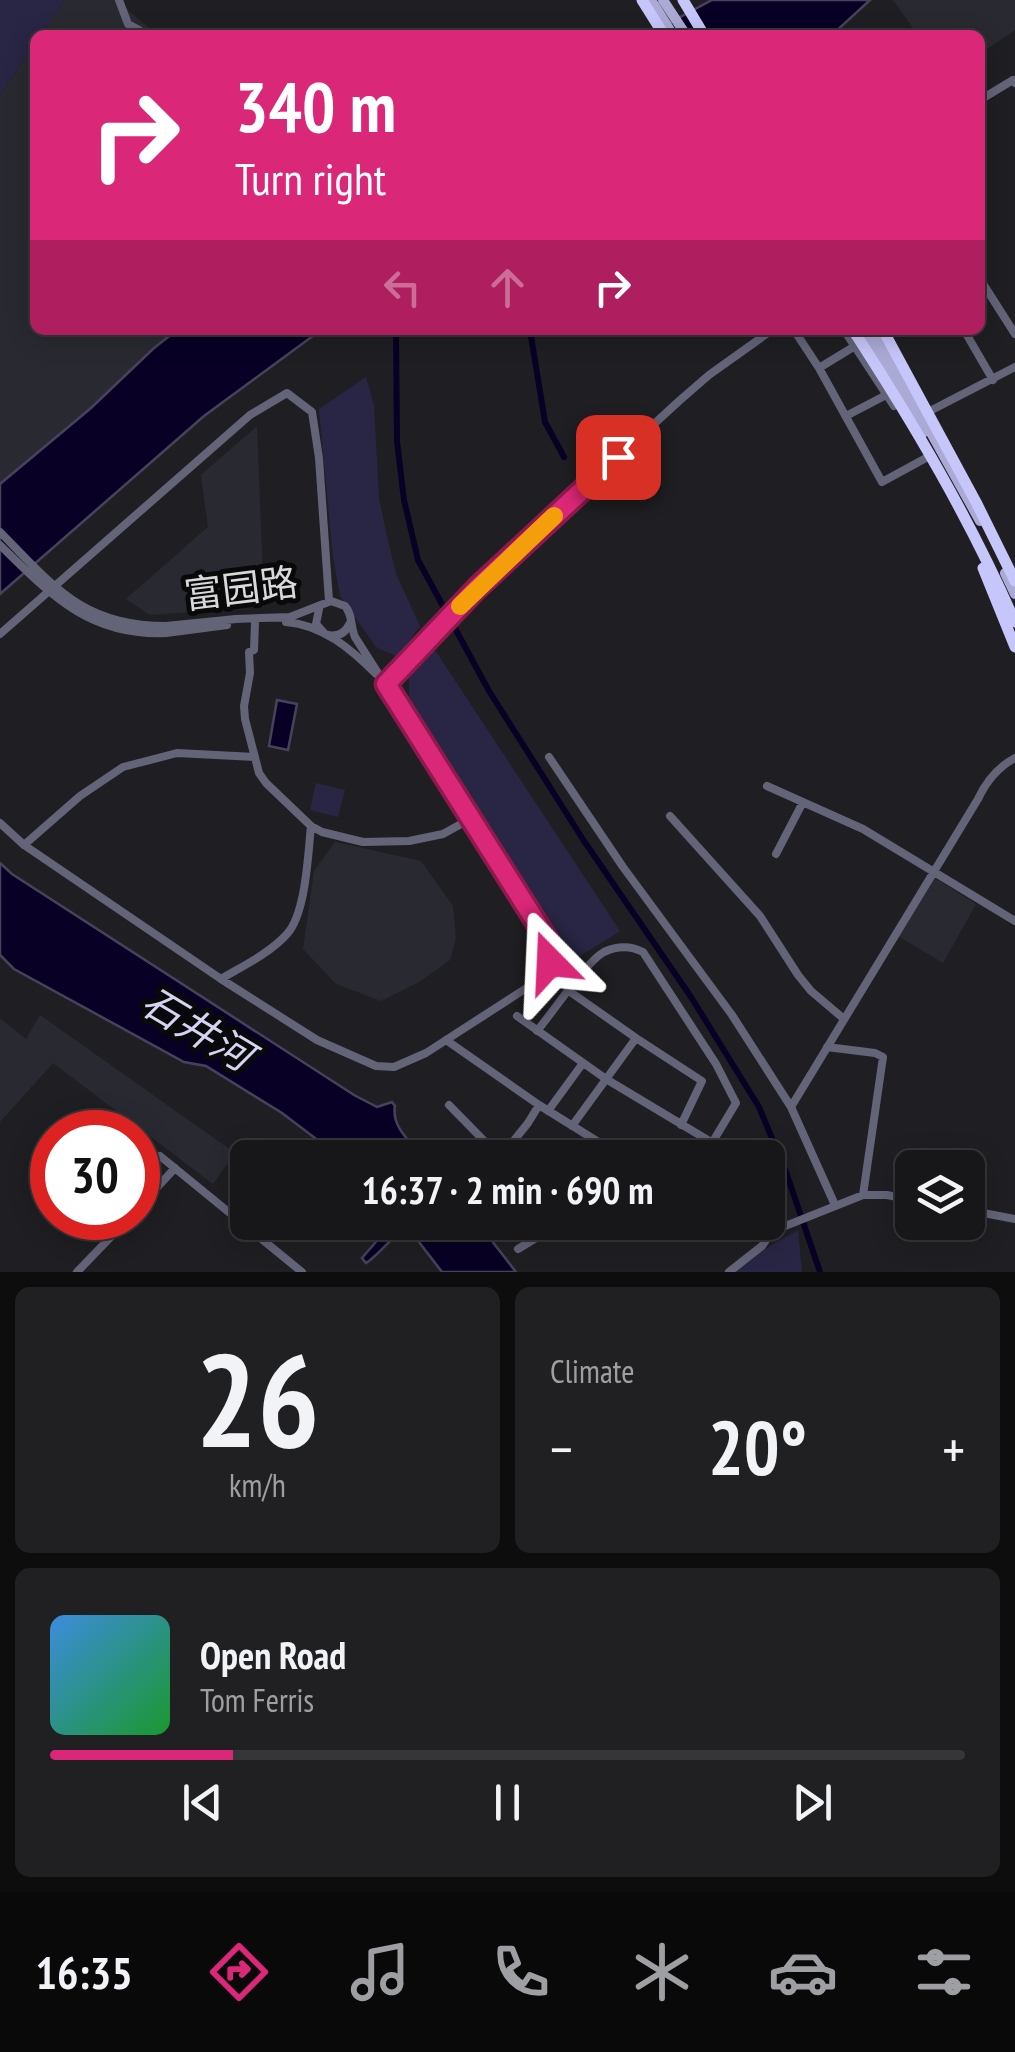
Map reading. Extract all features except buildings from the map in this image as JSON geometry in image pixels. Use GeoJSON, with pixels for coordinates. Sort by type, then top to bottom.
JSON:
{"type":"FeatureCollection","features":[{"type":"Feature","properties":{"kind":"highway"},"geometry":{"type":"LineString","coordinates":[[642,0],[661,30]]}},
{"type":"Feature","properties":{"kind":"highway"},"geometry":{"type":"LineString","coordinates":[[683,0],[701,30]]}},
{"type":"Feature","properties":{"kind":"highway"},"geometry":{"type":"LineString","coordinates":[[856,335],[976,527],[1015,622]]}},
{"type":"Feature","properties":{"kind":"highway"},"geometry":{"type":"LineString","coordinates":[[890,335],[1015,582]]}},
{"type":"Feature","properties":{"kind":"highway"},"geometry":{"type":"LineString","coordinates":[[976,527],[984,570],[1015,647]]}},
{"type":"Feature","properties":{"kind":"main road"},"geometry":{"type":"LineString","coordinates":[[651,0],[670,30]]}},
{"type":"Feature","properties":{"kind":"main road"},"geometry":{"type":"LineString","coordinates":[[663,0],[683,30]]}},
{"type":"Feature","properties":{"kind":"main road"},"geometry":{"type":"LineString","coordinates":[[865,335],[892,389],[928,442],[988,563],[1015,636]]}},
{"type":"Feature","properties":{"kind":"main road"},"geometry":{"type":"LineString","coordinates":[[877,335],[961,465],[1015,570]]}},
{"type":"Feature","properties":{"kind":"main road"},"geometry":{"type":"LineString","coordinates":[[889,335],[976,527],[1015,594]]}},
{"type":"Feature","properties":{"kind":"main road"},"geometry":{"type":"LineString","coordinates":[[892,389],[894,406],[1015,611]]}},
{"type":"Feature","properties":{"kind":"main road"},"geometry":{"type":"LineString","coordinates":[[912,434],[928,442]]}},
{"type":"Feature","properties":{"kind":"main road"},"geometry":{"type":"LineString","coordinates":[[943,453],[961,465]]}},
{"type":"Feature","properties":{"kind":"main road"},"geometry":{"type":"LineString","coordinates":[[976,527],[985,509]]}},
{"type":"Feature","properties":{"kind":"street"},"geometry":{"type":"LineString","coordinates":[[119,0],[128,24],[140,30]]}},
{"type":"Feature","properties":{"kind":"street"},"geometry":{"type":"LineString","coordinates":[[985,97],[1013,80],[1015,84]]}},
{"type":"Feature","properties":{"kind":"street"},"geometry":{"type":"LineString","coordinates":[[985,287],[1015,334]]}},
{"type":"Feature","properties":{"kind":"street"},"geometry":{"type":"LineString","coordinates":[[386,684],[488,577],[687,393],[765,335]]}},
{"type":"Feature","properties":{"kind":"street"},"geometry":{"type":"LineString","coordinates":[[797,335],[882,482],[926,458]]}},
{"type":"Feature","properties":{"kind":"street"},"geometry":{"type":"LineString","coordinates":[[846,416],[892,389],[847,335]]}},
{"type":"Feature","properties":{"kind":"street"},"geometry":{"type":"LineString","coordinates":[[967,335],[993,380]]}},
{"type":"Feature","properties":{"kind":"street"},"geometry":{"type":"LineString","coordinates":[[819,368],[855,346]]}},
{"type":"Feature","properties":{"kind":"street"},"geometry":{"type":"LineString","coordinates":[[926,413],[1015,366]]}},
{"type":"Feature","properties":{"kind":"street"},"geometry":{"type":"LineString","coordinates":[[0,634],[250,415],[286,393],[312,412],[319,458],[326,603]]}},
{"type":"Feature","properties":{"kind":"street"},"geometry":{"type":"LineString","coordinates":[[0,532],[60,593],[86,609],[133,625],[166,629]]}},
{"type":"Feature","properties":{"kind":"street"},"geometry":{"type":"LineString","coordinates":[[0,545],[51,595],[82,616],[123,630],[166,629]]}},
{"type":"Feature","properties":{"kind":"street"},"geometry":{"type":"LineString","coordinates":[[972,570],[988,563]]}},
{"type":"Feature","properties":{"kind":"street"},"geometry":{"type":"LineString","coordinates":[[0,823],[24,845],[317,1040],[376,1066],[394,1068],[426,1053],[542,978],[550,962],[550,944],[355,637],[346,606],[326,603],[316,614],[318,627],[326,634],[342,634],[350,624]]}},
{"type":"Feature","properties":{"kind":"street","name":"富园路"},"geometry":{"type":"LineString","coordinates":[[166,629],[236,619],[290,618],[326,603]]}},
{"type":"Feature","properties":{"kind":"street"},"geometry":{"type":"LineString","coordinates":[[255,622],[244,720],[259,773],[312,826],[364,842],[409,841],[443,834],[470,819]]}},
{"type":"Feature","properties":{"kind":"street","name":"富园路"},"geometry":{"type":"LineString","coordinates":[[166,629],[292,622],[326,634],[352,651],[386,684]]}},
{"type":"Feature","properties":{"kind":"street"},"geometry":{"type":"LineString","coordinates":[[24,845],[80,796],[123,767],[177,754],[255,756]]}},
{"type":"Feature","properties":{"kind":"street"},"geometry":{"type":"LineString","coordinates":[[550,757],[623,867],[732,1015],[791,1107],[835,1205]]}},
{"type":"Feature","properties":{"kind":"street"},"geometry":{"type":"LineString","coordinates":[[791,1107],[984,785],[1015,758]]}},
{"type":"Feature","properties":{"kind":"street"},"geometry":{"type":"LineString","coordinates":[[768,786],[863,829],[1015,921]]}},
{"type":"Feature","properties":{"kind":"street"},"geometry":{"type":"LineString","coordinates":[[776,854],[803,802]]}},
{"type":"Feature","properties":{"kind":"street"},"geometry":{"type":"LineString","coordinates":[[670,816],[760,916],[798,976],[844,1019]]}},
{"type":"Feature","properties":{"kind":"street"},"geometry":{"type":"LineString","coordinates":[[221,978],[288,934],[297,917],[312,826]]}},
{"type":"Feature","properties":{"kind":"street"},"geometry":{"type":"LineString","coordinates":[[537,1031],[582,972],[604,952],[631,946],[642,952],[720,1071],[736,1103],[712,1140]]}},
{"type":"Feature","properties":{"kind":"street"},"geometry":{"type":"LineString","coordinates":[[569,992],[702,1082]]}},
{"type":"Feature","properties":{"kind":"street"},"geometry":{"type":"LineString","coordinates":[[517,1016],[606,1079],[707,1140]]}},
{"type":"Feature","properties":{"kind":"street"},"geometry":{"type":"LineString","coordinates":[[572,1126],[636,1038]]}},
{"type":"Feature","properties":{"kind":"street"},"geometry":{"type":"LineString","coordinates":[[446,1040],[595,1140]]}},
{"type":"Feature","properties":{"kind":"street"},"geometry":{"type":"LineString","coordinates":[[827,1047],[883,1057],[863,1195]]}},
{"type":"Feature","properties":{"kind":"street"},"geometry":{"type":"LineString","coordinates":[[548,1111],[583,1063]]}},
{"type":"Feature","properties":{"kind":"street"},"geometry":{"type":"LineString","coordinates":[[681,1125],[702,1082],[720,1071]]}},
{"type":"Feature","properties":{"kind":"street"},"geometry":{"type":"LineString","coordinates":[[449,1105],[483,1140]]}},
{"type":"Feature","properties":{"kind":"street"},"geometry":{"type":"LineString","coordinates":[[514,1140],[539,1106]]}},
{"type":"Feature","properties":{"kind":"street"},"geometry":{"type":"LineString","coordinates":[[160,1156],[302,1272]]}},
{"type":"Feature","properties":{"kind":"street"},"geometry":{"type":"LineString","coordinates":[[160,1184],[174,1168]]}},
{"type":"Feature","properties":{"kind":"street"},"geometry":{"type":"LineString","coordinates":[[785,1226],[863,1195],[895,1197]]}},
{"type":"Feature","properties":{"kind":"street"},"geometry":{"type":"LineString","coordinates":[[985,1213],[1015,1218]]}},
{"type":"Feature","properties":{"kind":"street"},"geometry":{"type":"LineString","coordinates":[[78,1272],[108,1240]]}},
{"type":"Feature","properties":{"kind":"street"},"geometry":{"type":"LineString","coordinates":[[518,1249],[533,1240]]}},
{"type":"Feature","properties":{"kind":"street"},"geometry":{"type":"LineString","coordinates":[[729,1272],[766,1240]]}},
{"type":"Feature","properties":{"kind":"shaded area"},"geometry":{"type":"Polygon","coordinates":[[[0,0],[65,0],[44,30],[30,30],[30,51],[0,95],[0,0]]]}},
{"type":"Feature","properties":{"kind":"shaded area"},"geometry":{"type":"Polygon","coordinates":[[[65,0],[116,0],[151,30],[44,30],[65,0]]]}},
{"type":"Feature","properties":{"kind":"shaded area"},"geometry":{"type":"Polygon","coordinates":[[[893,0],[1015,0],[1015,30],[985,51],[985,30],[914,30],[893,0]]]}},
{"type":"Feature","properties":{"kind":"shaded area"},"geometry":{"type":"Polygon","coordinates":[[[30,51],[30,335],[171,335],[0,484],[0,95],[30,51]]]}},
{"type":"Feature","properties":{"kind":"shaded area"},"geometry":{"type":"Polygon","coordinates":[[[366,377],[374,405],[379,498],[386,532],[396,574],[420,626],[398,657],[376,647],[340,596],[333,557],[319,409],[366,377]]]}},
{"type":"Feature","properties":{"kind":"shaded area"},"geometry":{"type":"Polygon","coordinates":[[[257,426],[264,607],[150,615],[126,599],[208,527],[201,475],[257,426]]]}},
{"type":"Feature","properties":{"kind":"shaded area"},"geometry":{"type":"Polygon","coordinates":[[[433,647],[620,931],[550,975],[559,943],[409,704],[409,679],[415,659],[433,647]]]}},
{"type":"Feature","properties":{"kind":"shaded area"},"geometry":{"type":"Polygon","coordinates":[[[316,783],[345,790],[338,817],[310,810],[316,783]]]}},
{"type":"Feature","properties":{"kind":"shaded area"},"geometry":{"type":"Polygon","coordinates":[[[335,842],[421,861],[453,906],[456,938],[450,960],[419,982],[381,1001],[336,984],[303,949],[314,871],[335,842]]]}},
{"type":"Feature","properties":{"kind":"shaded area"},"geometry":{"type":"Polygon","coordinates":[[[933,877],[976,904],[943,963],[898,936],[933,877]]]}},
{"type":"Feature","properties":{"kind":"shaded area"},"geometry":{"type":"Polygon","coordinates":[[[40,1015],[230,1149],[230,1160],[213,1184],[160,1144],[160,1110],[115,1110],[53,1063],[0,1122],[0,1018],[26,1039],[40,1015]]]}},
{"type":"Feature","properties":{"kind":"shaded area"},"geometry":{"type":"Polygon","coordinates":[[[798,1230],[802,1272],[725,1272],[785,1240],[798,1230]]]}},
{"type":"Feature","properties":{"kind":"water"},"geometry":{"type":"Polygon","coordinates":[[[712,0],[870,0],[837,30],[656,30],[712,0]]]}},
{"type":"Feature","properties":{"kind":"water"},"geometry":{"type":"Polygon","coordinates":[[[171,335],[314,335],[204,416],[0,594],[0,484],[91,408],[171,335]]]}},
{"type":"Feature","properties":{"kind":"water"},"geometry":{"type":"Polygon","coordinates":[[[277,700],[297,704],[288,750],[269,746],[277,700]]]}},
{"type":"Feature","properties":{"kind":"water","name":"石井河"},"geometry":{"type":"Polygon","coordinates":[[[0,863],[354,1095],[377,1107],[392,1102],[396,1121],[408,1140],[318,1140],[206,1066],[184,1062],[14,969],[0,955],[0,863]]]}},
{"type":"Feature","properties":{"kind":"water"},"geometry":{"type":"Polygon","coordinates":[[[378,1240],[392,1240],[366,1263],[362,1258],[378,1240]]]}},
{"type":"Feature","properties":{"kind":"water"},"geometry":{"type":"Polygon","coordinates":[[[417,1240],[491,1240],[516,1272],[442,1272],[417,1240]]]}},
{"type":"Feature","properties":{"kind":"waterway"},"geometry":{"type":"LineString","coordinates":[[396,335],[397,441],[404,500],[418,560],[489,691],[759,1107],[820,1272]]}},
{"type":"Feature","properties":{"kind":"waterway"},"geometry":{"type":"LineString","coordinates":[[531,335],[545,422],[564,457]]}},
{"type":"Feature","properties":{"kind":"slow traffic"},"geometry":{"type":"LineString","coordinates":[[460,606],[554,516]]}},
{"type":"Feature","properties":{"kind":"route"},"geometry":{"type":"LineString","coordinates":[[550,962],[550,944],[386,684],[477,588],[618,457]]}}]}
